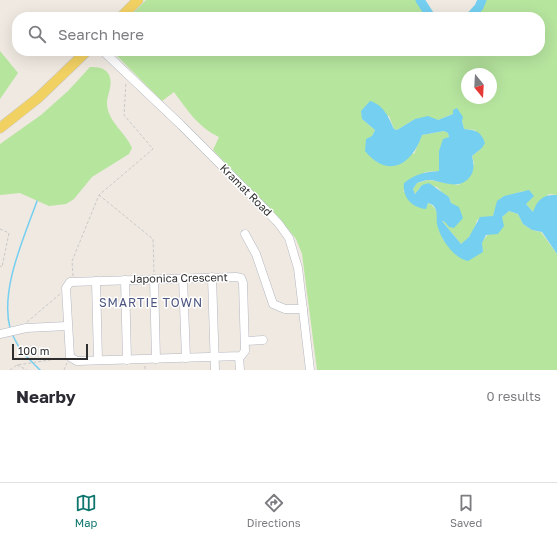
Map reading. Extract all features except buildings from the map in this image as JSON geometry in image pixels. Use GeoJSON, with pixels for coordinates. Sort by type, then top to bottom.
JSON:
{"type":"FeatureCollection","features":[{"type":"Feature","properties":{"kind":"main road"},"geometry":{"type":"LineString","coordinates":[[126,12],[138,0]]}},
{"type":"Feature","properties":{"kind":"main road"},"geometry":{"type":"LineString","coordinates":[[0,128],[38,98],[82,56]]}},
{"type":"Feature","properties":{"kind":"street","name":"Kramat Road"},"geometry":{"type":"LineString","coordinates":[[108,56],[181,125],[279,224],[289,238],[296,259],[310,370]]}},
{"type":"Feature","properties":{"kind":"street"},"geometry":{"type":"LineString","coordinates":[[245,234],[256,254],[273,304],[285,309],[303,309]]}},
{"type":"Feature","properties":{"kind":"street"},"geometry":{"type":"LineString","coordinates":[[212,277],[215,370]]}},
{"type":"Feature","properties":{"kind":"street","name":"Japonica Crescent"},"geometry":{"type":"LineString","coordinates":[[73,281],[212,277],[236,277],[242,279],[245,341],[244,353],[239,357]]}},
{"type":"Feature","properties":{"kind":"street"},"geometry":{"type":"LineString","coordinates":[[183,278],[186,358]]}},
{"type":"Feature","properties":{"kind":"street"},"geometry":{"type":"LineString","coordinates":[[154,279],[156,359]]}},
{"type":"Feature","properties":{"kind":"street"},"geometry":{"type":"LineString","coordinates":[[125,280],[127,360]]}},
{"type":"Feature","properties":{"kind":"street"},"geometry":{"type":"LineString","coordinates":[[73,281],[68,284],[66,288],[67,326],[70,357],[77,362],[98,360],[239,357],[240,370]]}},
{"type":"Feature","properties":{"kind":"street"},"geometry":{"type":"LineString","coordinates":[[96,281],[98,360]]}},
{"type":"Feature","properties":{"kind":"street"},"geometry":{"type":"LineString","coordinates":[[1,334],[19,329],[67,326]]}},
{"type":"Feature","properties":{"kind":"street"},"geometry":{"type":"LineString","coordinates":[[245,341],[263,340]]}},
{"type":"Feature","properties":{"kind":"path"},"geometry":{"type":"LineString","coordinates":[[73,281],[72,261],[99,195],[153,149],[124,116],[126,73]]}},
{"type":"Feature","properties":{"kind":"path"},"geometry":{"type":"LineString","coordinates":[[99,195],[153,239],[154,279]]}},
{"type":"Feature","properties":{"kind":"path"},"geometry":{"type":"LineString","coordinates":[[0,229],[9,232],[2,267],[0,266]]}},
{"type":"Feature","properties":{"kind":"path"},"geometry":{"type":"LineString","coordinates":[[19,329],[66,288]]}},
{"type":"Feature","properties":{"kind":"path"},"geometry":{"type":"LineString","coordinates":[[96,300],[126,299]]}},
{"type":"Feature","properties":{"kind":"path"},"geometry":{"type":"LineString","coordinates":[[10,370],[17,365],[70,357]]}},
{"type":"Feature","properties":{"kind":"path"},"geometry":{"type":"LineString","coordinates":[[64,370],[70,357]]}},
{"type":"Feature","properties":{"kind":"path"},"geometry":{"type":"LineString","coordinates":[[17,365],[27,370]]}},
{"type":"Feature","properties":{"kind":"green space"},"geometry":{"type":"Polygon","coordinates":[[[146,0],[420,0],[428,12],[134,12],[146,0]]]}},
{"type":"Feature","properties":{"kind":"green space"},"geometry":{"type":"Polygon","coordinates":[[[482,0],[557,0],[557,195],[549,194],[533,212],[526,204],[523,191],[503,197],[498,202],[493,216],[477,220],[475,227],[467,240],[461,244],[442,221],[445,222],[451,203],[449,197],[437,187],[422,185],[415,194],[413,189],[417,183],[428,180],[459,185],[474,164],[472,156],[482,148],[475,130],[464,129],[462,121],[453,114],[438,120],[415,119],[397,130],[394,129],[389,116],[362,119],[375,130],[372,136],[414,154],[422,135],[444,131],[448,133],[449,137],[439,151],[439,171],[425,172],[403,191],[427,206],[428,203],[432,205],[439,219],[443,240],[483,252],[481,243],[502,217],[509,211],[518,214],[523,224],[532,230],[541,232],[557,254],[557,370],[317,370],[302,254],[296,239],[213,150],[219,137],[199,124],[174,92],[162,101],[117,56],[545,56],[545,12],[474,12],[482,0]]]}},
{"type":"Feature","properties":{"kind":"green space"},"geometry":{"type":"Polygon","coordinates":[[[0,51],[18,73],[0,99],[0,51]]]}},
{"type":"Feature","properties":{"kind":"green space"},"geometry":{"type":"Polygon","coordinates":[[[90,67],[98,67],[103,69],[109,75],[111,83],[107,102],[108,111],[114,123],[126,137],[132,148],[129,154],[92,177],[74,199],[66,204],[49,206],[20,193],[0,195],[0,144],[41,115],[68,91],[90,67]]]}},
{"type":"Feature","properties":{"kind":"water"},"geometry":{"type":"Polygon","coordinates":[[[370,101],[382,109],[388,116],[394,129],[397,130],[415,119],[428,116],[438,120],[453,114],[453,110],[457,108],[463,117],[462,121],[464,129],[477,132],[482,136],[485,143],[482,148],[472,156],[472,174],[468,179],[459,184],[426,180],[417,183],[413,189],[415,194],[422,185],[429,183],[449,197],[451,203],[459,207],[463,218],[454,228],[449,227],[442,221],[461,244],[469,237],[480,217],[493,216],[497,201],[504,196],[529,190],[534,196],[526,204],[533,212],[536,204],[541,199],[552,195],[557,195],[557,254],[542,232],[532,230],[523,224],[518,214],[509,211],[502,217],[504,226],[498,234],[486,235],[482,243],[483,252],[468,261],[452,252],[441,235],[437,224],[436,210],[434,206],[428,203],[426,209],[412,204],[406,197],[404,188],[404,183],[412,177],[439,171],[439,151],[443,139],[449,137],[448,133],[444,131],[422,135],[418,145],[406,161],[398,165],[382,165],[374,160],[365,151],[366,139],[372,136],[375,130],[362,119],[361,111],[370,101]]]}},
{"type":"Feature","properties":{"kind":"waterway"},"geometry":{"type":"LineString","coordinates":[[420,0],[428,12]]}},
{"type":"Feature","properties":{"kind":"waterway"},"geometry":{"type":"LineString","coordinates":[[474,12],[482,0]]}},
{"type":"Feature","properties":{"kind":"waterway"},"geometry":{"type":"LineString","coordinates":[[10,328],[8,297],[11,280],[20,247],[37,201]]}},
{"type":"Feature","properties":{"kind":"waterway"},"geometry":{"type":"LineString","coordinates":[[12,334],[21,351],[40,370]]}},
{"type":"Feature","properties":{"kind":"district","name":"SMARTIE TOWN"},"geometry":{"type":"Point","coordinates":[151,303]}}]}
